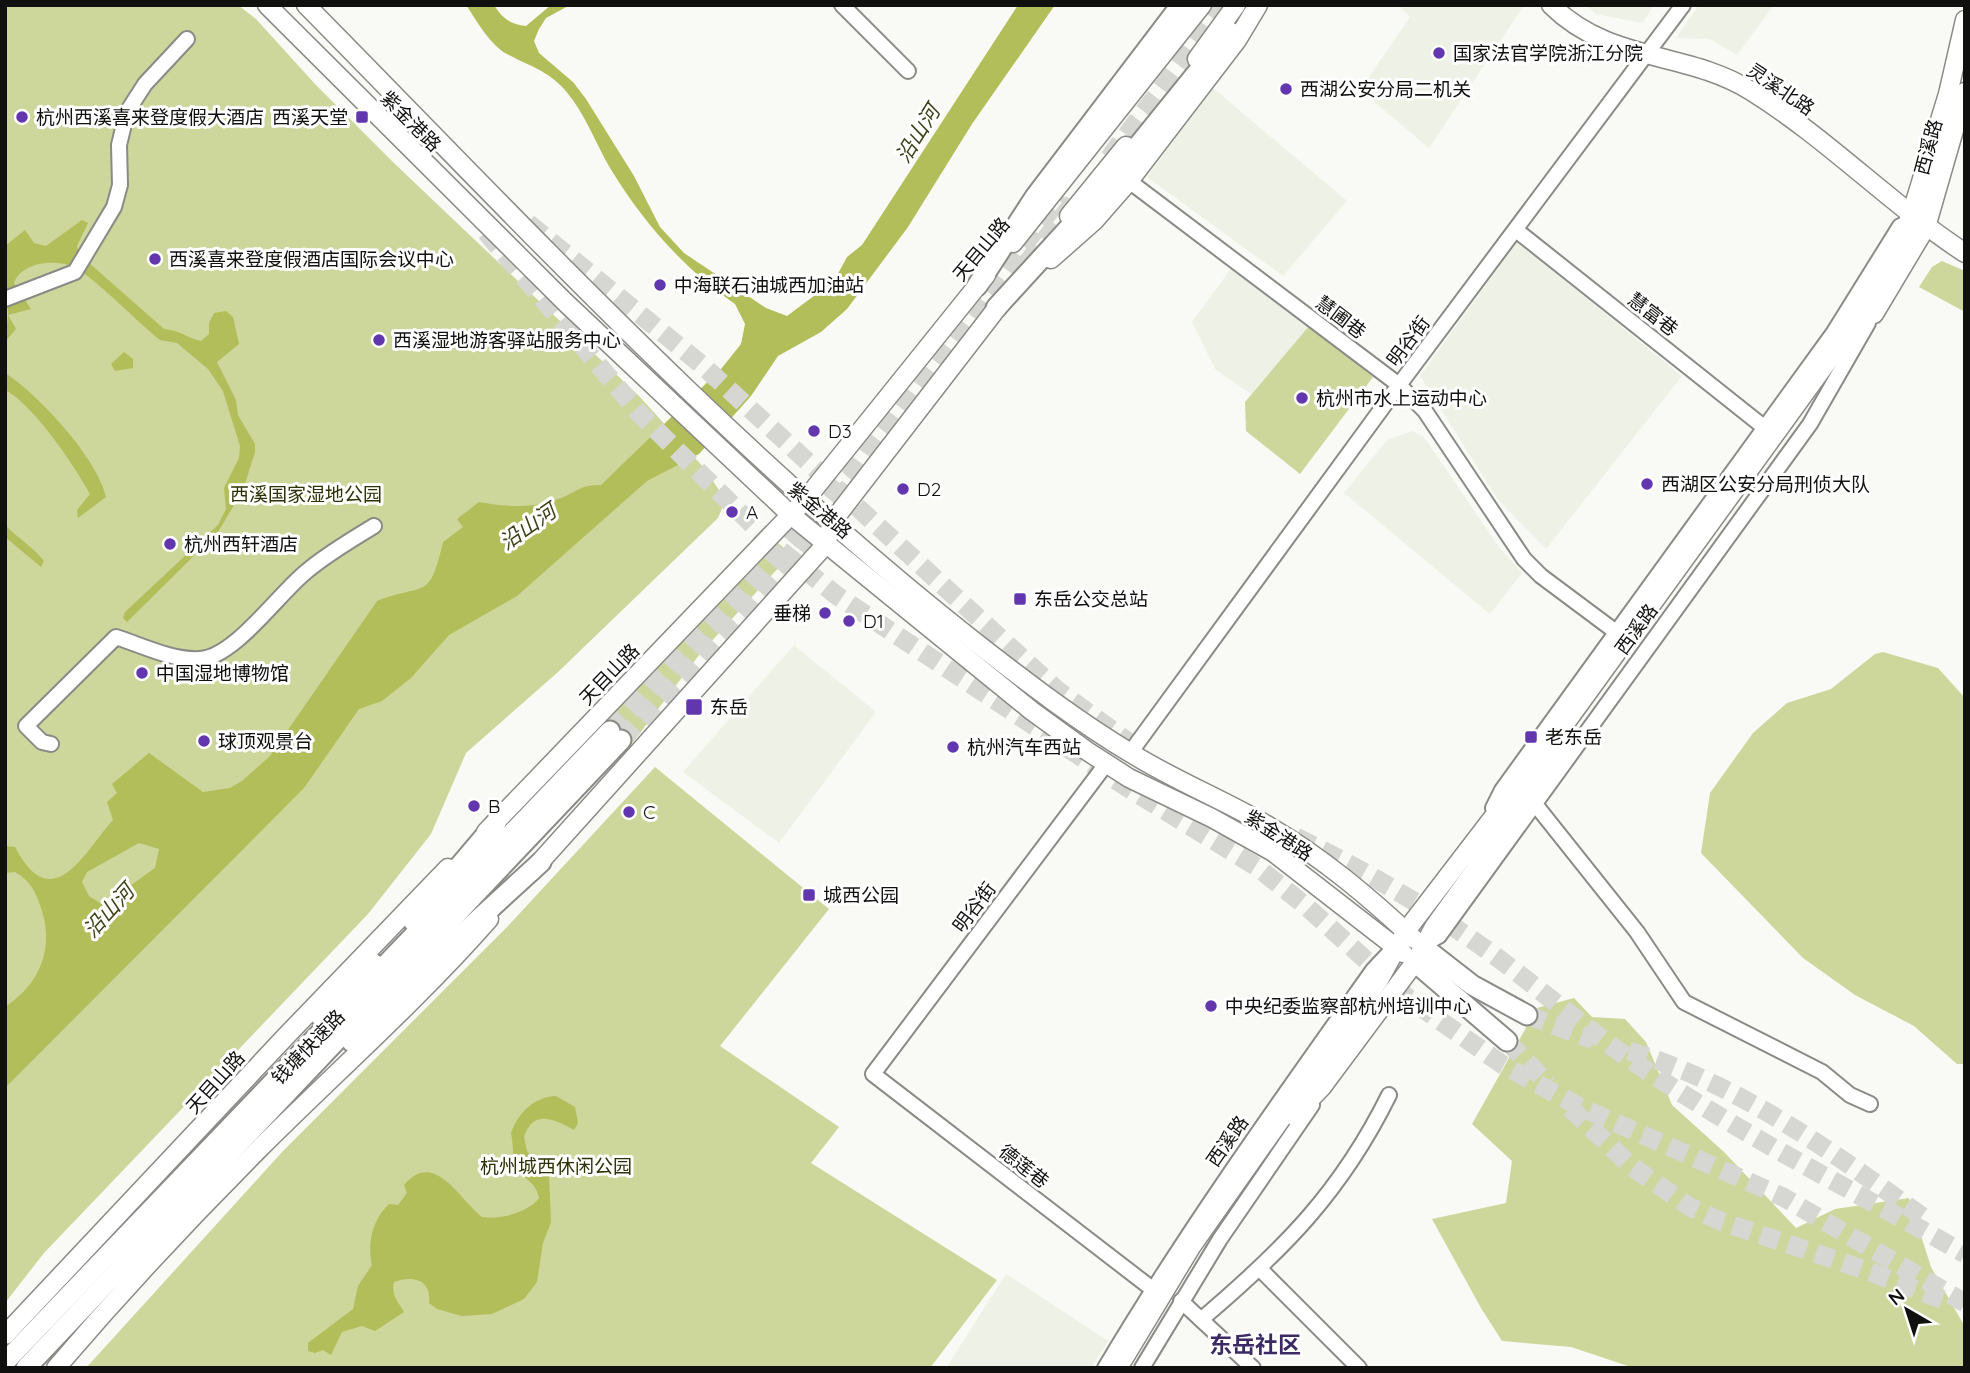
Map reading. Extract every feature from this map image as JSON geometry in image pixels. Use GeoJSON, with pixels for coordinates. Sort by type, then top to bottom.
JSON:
{"type":"FeatureCollection","features":[{"type":"Feature","properties":{"kind":"highway"},"geometry":{"type":"LineString","coordinates":[[977,286],[1035,197],[1181,5]]}},
{"type":"Feature","properties":{"kind":"highway"},"geometry":{"type":"LineString","coordinates":[[996,309],[1091,204],[1230,33]]}},
{"type":"Feature","properties":{"kind":"highway","name":"钱塘快速路"},"geometry":{"type":"LineString","coordinates":[[26,1368],[248,1122],[615,736]]}},
{"type":"Feature","properties":{"kind":"highway"},"geometry":{"type":"LineString","coordinates":[[248,1122],[343,991],[392,944],[496,823]]}},
{"type":"Feature","properties":{"kind":"highway"},"geometry":{"type":"LineString","coordinates":[[248,1122],[312,1080],[541,862]]}},
{"type":"Feature","properties":{"kind":"highway"},"geometry":{"type":"LineString","coordinates":[[1418,954],[1527,1015]]}},
{"type":"Feature","properties":{"kind":"highway"},"geometry":{"type":"LineString","coordinates":[[1418,954],[1507,1041]]}},
{"type":"Feature","properties":{"kind":"highway","name":"钱塘快速路"},"geometry":{"type":"LineString","coordinates":[[5,1362],[248,1122]]}},
{"type":"Feature","properties":{"kind":"main road","name":"紫金港路"},"geometry":{"type":"LineString","coordinates":[[267,5],[537,275],[676,405],[713,444],[826,544],[1032,710],[1106,764],[1273,852],[1395,947],[1418,954]]}},
{"type":"Feature","properties":{"kind":"main road","name":"紫金港路"},"geometry":{"type":"LineString","coordinates":[[306,5],[537,242],[832,522],[979,645],[1130,753],[1306,849],[1353,884],[1406,931],[1418,954]]}},
{"type":"Feature","properties":{"kind":"main road","name":"天目山路"},"geometry":{"type":"LineString","coordinates":[[5,1335],[342,976],[496,823],[806,499],[1062,184],[1202,5]]}},
{"type":"Feature","properties":{"kind":"main road"},"geometry":{"type":"LineString","coordinates":[[56,1368],[152,1261],[258,1150],[437,977],[826,544],[832,522],[996,309],[1188,72],[1236,5]]}},
{"type":"Feature","properties":{"kind":"main road"},"geometry":{"type":"LineString","coordinates":[[996,309],[1094,221],[1129,181],[1237,40],[1258,5]]}},
{"type":"Feature","properties":{"kind":"main road","name":"灵溪北路"},"geometry":{"type":"LineString","coordinates":[[1551,5],[1574,25],[1602,40],[1646,56],[1715,74],[1749,89],[1926,227],[1965,253]]}},
{"type":"Feature","properties":{"kind":"main road","name":"西溪路"},"geometry":{"type":"LineString","coordinates":[[1118,1368],[1191,1247],[1379,980],[1406,931],[1487,822],[1518,788],[1551,744],[1849,332],[1892,258],[1911,215],[1948,94],[1965,20]]}},
{"type":"Feature","properties":{"kind":"main road","name":"西溪路"},"geometry":{"type":"LineString","coordinates":[[1129,1368],[1229,1207],[1297,1113],[1322,1087],[1868,323],[1926,227],[1965,92]]}},
{"type":"Feature","properties":{"kind":"street"},"geometry":{"type":"LineString","coordinates":[[842,5],[908,71]]}},
{"type":"Feature","properties":{"kind":"street","name":"明谷街"},"geometry":{"type":"LineString","coordinates":[[1130,753],[1399,385],[1683,5]]}},
{"type":"Feature","properties":{"kind":"street"},"geometry":{"type":"LineString","coordinates":[[5,299],[75,272],[114,207],[120,185],[119,145],[127,112],[145,84],[187,39]]}},
{"type":"Feature","properties":{"kind":"street","name":"慧圃巷"},"geometry":{"type":"LineString","coordinates":[[1129,181],[1399,385],[1425,411],[1524,559],[1541,576],[1616,632]]}},
{"type":"Feature","properties":{"kind":"street","name":"西溪路"},"geometry":{"type":"LineString","coordinates":[[1487,822],[1502,790],[1765,428],[1860,294],[1895,232],[1911,215]]}},
{"type":"Feature","properties":{"kind":"street","name":"慧富巷"},"geometry":{"type":"LineString","coordinates":[[1516,230],[1765,428]]}},
{"type":"Feature","properties":{"kind":"street","name":"西溪路"},"geometry":{"type":"LineString","coordinates":[[1418,954],[1439,936],[1810,424],[1868,323]]}},
{"type":"Feature","properties":{"kind":"street"},"geometry":{"type":"LineString","coordinates":[[46,745],[26,726],[116,637],[177,656],[198,659],[212,657],[231,644],[306,571],[374,526]]}},
{"type":"Feature","properties":{"kind":"street","name":"明谷街"},"geometry":{"type":"LineString","coordinates":[[873,1074],[1106,764]]}},
{"type":"Feature","properties":{"kind":"street"},"geometry":{"type":"LineString","coordinates":[[1535,804],[1637,932],[1684,1002],[1822,1072],[1850,1095],[1870,1104]]}},
{"type":"Feature","properties":{"kind":"street","name":"西溪路"},"geometry":{"type":"LineString","coordinates":[[1105,1368],[1151,1289],[1373,970],[1395,947]]}},
{"type":"Feature","properties":{"kind":"street","name":"德莲巷"},"geometry":{"type":"LineString","coordinates":[[873,1074],[1151,1289]]}},
{"type":"Feature","properties":{"kind":"street","name":"西溪路"},"geometry":{"type":"LineString","coordinates":[[1142,1368],[1227,1229],[1296,1132],[1322,1087]]}},
{"type":"Feature","properties":{"kind":"street"},"geometry":{"type":"LineString","coordinates":[[1203,1318],[1260,1269],[1325,1199],[1366,1142],[1389,1095]]}},
{"type":"Feature","properties":{"kind":"street"},"geometry":{"type":"LineString","coordinates":[[1260,1269],[1359,1368]]}},
{"type":"Feature","properties":{"kind":"street"},"geometry":{"type":"LineString","coordinates":[[1181,1301],[1203,1318],[1220,1340],[1253,1368]]}},
{"type":"Feature","properties":{"kind":"shaded area","name":"国家法官学院浙江分院"},"geometry":{"type":"Polygon","coordinates":[[[1398,5],[1524,5],[1429,148],[1360,90],[1410,17],[1398,5]]]}},
{"type":"Feature","properties":{"kind":"shaded area"},"geometry":{"type":"Polygon","coordinates":[[[1585,5],[1654,5],[1642,23],[1596,14],[1585,5]]]}},
{"type":"Feature","properties":{"kind":"shaded area"},"geometry":{"type":"Polygon","coordinates":[[[1699,5],[1774,5],[1737,55],[1710,39],[1676,38],[1699,5]]]}},
{"type":"Feature","properties":{"kind":"shaded area"},"geometry":{"type":"Polygon","coordinates":[[[1213,88],[1347,201],[1283,276],[1147,177],[1213,88]]]}},
{"type":"Feature","properties":{"kind":"shaded area"},"geometry":{"type":"Polygon","coordinates":[[[1517,242],[1682,376],[1546,549],[1498,500],[1420,376],[1517,242]]]}},
{"type":"Feature","properties":{"kind":"shaded area"},"geometry":{"type":"Polygon","coordinates":[[[1232,267],[1309,326],[1251,394],[1215,369],[1192,322],[1232,267]]]}},
{"type":"Feature","properties":{"kind":"shaded area"},"geometry":{"type":"Polygon","coordinates":[[[1412,431],[1424,437],[1499,547],[1522,573],[1490,614],[1344,493],[1387,440],[1412,431]]]}},
{"type":"Feature","properties":{"kind":"shaded area"},"geometry":{"type":"Polygon","coordinates":[[[794,645],[876,712],[779,843],[683,772],[794,645]]]}},
{"type":"Feature","properties":{"kind":"shaded area"},"geometry":{"type":"Polygon","coordinates":[[[1006,1274],[1108,1341],[1091,1368],[946,1368],[1006,1274]]]}},
{"type":"Feature","properties":{"kind":"green space","name":"西溪国家湿地公园"},"geometry":{"type":"Polygon","coordinates":[[[5,5],[238,5],[256,19],[315,84],[395,164],[640,397],[705,469],[719,490],[723,506],[718,518],[558,672],[466,753],[431,834],[368,914],[44,1253],[5,1303],[5,5]]]}},
{"type":"Feature","properties":{"kind":"green space"},"geometry":{"type":"Polygon","coordinates":[[[1942,261],[1965,271],[1965,312],[1919,287],[1932,267],[1942,261]]]}},
{"type":"Feature","properties":{"kind":"green space","name":"杭州市水上运动中心"},"geometry":{"type":"Polygon","coordinates":[[[1309,326],[1373,377],[1300,474],[1246,431],[1245,402],[1309,326]]]}},
{"type":"Feature","properties":{"kind":"green space"},"geometry":{"type":"Polygon","coordinates":[[[778,543],[791,554],[699,655],[630,746],[602,721],[778,543]]]}},
{"type":"Feature","properties":{"kind":"green space"},"geometry":{"type":"Polygon","coordinates":[[[1883,652],[1938,668],[1965,698],[1965,1064],[1957,1064],[1914,1026],[1855,995],[1803,958],[1701,853],[1710,793],[1753,733],[1787,703],[1831,689],[1875,654],[1883,652]]]}},
{"type":"Feature","properties":{"kind":"green space","name":"杭州城西休闲公园"},"geometry":{"type":"Polygon","coordinates":[[[655,767],[829,909],[720,1046],[839,1127],[811,1163],[997,1280],[930,1368],[86,1368],[283,1151],[507,927],[655,767]]]}},
{"type":"Feature","properties":{"kind":"green space"},"geometry":{"type":"Polygon","coordinates":[[[1574,998],[1592,1017],[1625,1019],[1646,1042],[1672,1105],[1724,1152],[1796,1228],[1835,1209],[1909,1198],[1931,1267],[1965,1327],[1965,1368],[1634,1368],[1571,1347],[1502,1341],[1432,1219],[1506,1203],[1512,1161],[1472,1124],[1537,1008],[1574,998]]]}},
{"type":"Feature","properties":{"kind":"water","name":"沿山河"},"geometry":{"type":"Polygon","coordinates":[[[466,5],[494,5],[507,20],[526,26],[551,5],[570,5],[546,18],[534,41],[539,53],[573,82],[586,99],[634,176],[660,227],[684,253],[766,308],[787,316],[834,281],[847,257],[862,245],[1018,5],[1055,5],[972,124],[908,227],[847,309],[821,332],[778,356],[751,396],[699,454],[647,481],[517,596],[449,635],[411,678],[382,701],[359,709],[304,788],[5,1088],[5,1007],[28,987],[36,975],[42,962],[46,934],[40,905],[31,886],[15,872],[5,873],[5,846],[15,847],[29,868],[43,878],[56,878],[68,872],[113,820],[107,802],[117,793],[112,784],[149,753],[203,792],[230,788],[242,781],[270,756],[377,601],[416,590],[429,582],[443,542],[463,527],[457,519],[479,502],[510,506],[530,505],[551,502],[583,487],[601,485],[721,369],[741,344],[745,324],[735,304],[698,275],[650,225],[610,168],[584,118],[565,90],[545,73],[501,50],[489,39],[466,5]],[[139,843],[87,872],[82,882],[89,896],[103,905],[155,868],[159,849],[139,843]]]}},
{"type":"Feature","properties":{"kind":"water"},"geometry":{"type":"Polygon","coordinates":[[[82,220],[88,223],[77,246],[79,254],[164,329],[201,341],[209,334],[209,323],[214,313],[226,311],[233,317],[239,344],[217,362],[236,400],[238,415],[255,444],[243,490],[218,532],[127,622],[123,618],[125,612],[218,525],[226,509],[224,488],[239,458],[240,446],[223,391],[208,369],[177,343],[160,340],[103,288],[71,266],[46,263],[23,271],[14,283],[31,309],[8,315],[5,246],[25,230],[34,243],[46,246],[82,220]]]}},
{"type":"Feature","properties":{"kind":"water"},"geometry":{"type":"Polygon","coordinates":[[[8,315],[16,329],[5,342],[8,315]]]}},
{"type":"Feature","properties":{"kind":"water"},"geometry":{"type":"Polygon","coordinates":[[[124,352],[133,359],[133,368],[115,371],[111,364],[124,352]]]}},
{"type":"Feature","properties":{"kind":"water"},"geometry":{"type":"Polygon","coordinates":[[[5,373],[34,396],[65,429],[101,482],[106,497],[78,518],[77,510],[90,494],[64,452],[40,422],[16,397],[5,390],[5,373]]]}},
{"type":"Feature","properties":{"kind":"water"},"geometry":{"type":"Polygon","coordinates":[[[5,525],[40,556],[44,561],[41,567],[5,537],[5,525]]]}},
{"type":"Feature","properties":{"kind":"water"},"geometry":{"type":"Polygon","coordinates":[[[556,1096],[575,1107],[578,1123],[574,1130],[552,1120],[539,1120],[528,1128],[524,1137],[527,1151],[549,1176],[551,1222],[543,1243],[537,1282],[524,1299],[492,1314],[462,1316],[437,1309],[429,1303],[427,1289],[420,1281],[401,1280],[394,1282],[393,1291],[404,1312],[375,1331],[362,1326],[342,1332],[331,1355],[323,1350],[315,1353],[308,1351],[308,1343],[353,1309],[358,1286],[372,1265],[372,1233],[378,1217],[389,1204],[398,1205],[407,1193],[404,1185],[415,1175],[426,1172],[446,1181],[482,1217],[514,1214],[539,1198],[532,1184],[516,1166],[511,1133],[528,1107],[541,1099],[556,1096]]]}},
{"type":"Feature","properties":{"kind":"tunnel"},"geometry":{"type":"LineString","coordinates":[[1109,158],[1225,5]]}},
{"type":"Feature","properties":{"kind":"tunnel"},"geometry":{"type":"LineString","coordinates":[[610,731],[765,570],[856,464],[1062,195]]}},
{"type":"Feature","properties":{"kind":"tunnel"},"geometry":{"type":"LineString","coordinates":[[1027,263],[1077,198]]}},
{"type":"Feature","properties":{"kind":"tunnel"},"geometry":{"type":"LineString","coordinates":[[528,223],[702,365],[1057,690],[1138,749]]}},
{"type":"Feature","properties":{"kind":"tunnel"},"geometry":{"type":"LineString","coordinates":[[486,232],[640,414],[770,542],[836,595],[1128,788],[1257,867],[1307,907],[1408,998],[1503,1065],[1580,1107],[1783,1197],[1965,1303]]}},
{"type":"Feature","properties":{"kind":"tunnel"},"geometry":{"type":"LineString","coordinates":[[621,740],[782,572],[839,505]]}},
{"type":"Feature","properties":{"kind":"tunnel"},"geometry":{"type":"LineString","coordinates":[[1296,837],[1387,885],[1453,926],[1621,1053],[1682,1094],[1965,1254]]}},
{"type":"Feature","properties":{"kind":"tunnel"},"geometry":{"type":"LineString","coordinates":[[1527,1015],[1594,1040]]}},
{"type":"Feature","properties":{"kind":"tunnel"},"geometry":{"type":"LineString","coordinates":[[1507,1041],[1548,1084]]}},
{"type":"Feature","properties":{"kind":"tunnel"},"geometry":{"type":"LineString","coordinates":[[1629,1051],[1670,1065],[1748,1101],[1821,1146],[1927,1220]]}},
{"type":"Feature","properties":{"kind":"tunnel"},"geometry":{"type":"LineString","coordinates":[[1570,1108],[1631,1166],[1690,1207],[1720,1221],[1868,1271],[1943,1300]]}},
{"type":"Feature","properties":{"kind":"place","name":"国家法官学院浙江分院"},"geometry":{"type":"Point","coordinates":[1439,53]}},
{"type":"Feature","properties":{"kind":"place","name":"西湖公安分局二机关"},"geometry":{"type":"Point","coordinates":[1286,89]}},
{"type":"Feature","properties":{"kind":"place","name":"杭州西溪喜来登度假大酒店"},"geometry":{"type":"Point","coordinates":[22,117]}},
{"type":"Feature","properties":{"kind":"place","name":"西溪天堂"},"geometry":{"type":"Point","coordinates":[362,117]}},
{"type":"Feature","properties":{"kind":"place","name":"西溪喜来登度假酒店国际会议中心"},"geometry":{"type":"Point","coordinates":[155,259]}},
{"type":"Feature","properties":{"kind":"place","name":"中海联石油城西加油站"},"geometry":{"type":"Point","coordinates":[660,285]}},
{"type":"Feature","properties":{"kind":"place","name":"西溪湿地游客驿站服务中心"},"geometry":{"type":"Point","coordinates":[379,340]}},
{"type":"Feature","properties":{"kind":"place","name":"杭州市水上运动中心"},"geometry":{"type":"Point","coordinates":[1302,398]}},
{"type":"Feature","properties":{"kind":"place","name":"D3"},"geometry":{"type":"Point","coordinates":[814,431]}},
{"type":"Feature","properties":{"kind":"place","name":"西湖区公安分局刑侦大队"},"geometry":{"type":"Point","coordinates":[1647,484]}},
{"type":"Feature","properties":{"kind":"place","name":"D2"},"geometry":{"type":"Point","coordinates":[903,489]}},
{"type":"Feature","properties":{"kind":"place","name":"A"},"geometry":{"type":"Point","coordinates":[732,512]}},
{"type":"Feature","properties":{"kind":"place","name":"杭州西轩酒店"},"geometry":{"type":"Point","coordinates":[170,544]}},
{"type":"Feature","properties":{"kind":"place","name":"东岳公交总站"},"geometry":{"type":"Point","coordinates":[1020,599]}},
{"type":"Feature","properties":{"kind":"place","name":"垂梯"},"geometry":{"type":"Point","coordinates":[825,613]}},
{"type":"Feature","properties":{"kind":"place","name":"D1"},"geometry":{"type":"Point","coordinates":[849,621]}},
{"type":"Feature","properties":{"kind":"place","name":"中国湿地博物馆"},"geometry":{"type":"Point","coordinates":[142,673]}},
{"type":"Feature","properties":{"kind":"place","name":"东岳"},"geometry":{"type":"Point","coordinates":[694,707]}},
{"type":"Feature","properties":{"kind":"place","name":"老东岳"},"geometry":{"type":"Point","coordinates":[1531,737]}},
{"type":"Feature","properties":{"kind":"place","name":"球顶观景台"},"geometry":{"type":"Point","coordinates":[204,741]}},
{"type":"Feature","properties":{"kind":"place","name":"杭州汽车西站"},"geometry":{"type":"Point","coordinates":[953,747]}},
{"type":"Feature","properties":{"kind":"place","name":"B"},"geometry":{"type":"Point","coordinates":[474,806]}},
{"type":"Feature","properties":{"kind":"place","name":"C"},"geometry":{"type":"Point","coordinates":[629,812]}},
{"type":"Feature","properties":{"kind":"place","name":"城西公园"},"geometry":{"type":"Point","coordinates":[809,895]}},
{"type":"Feature","properties":{"kind":"place","name":"中央纪委监察部杭州培训中心"},"geometry":{"type":"Point","coordinates":[1211,1006]}},
{"type":"Feature","properties":{"kind":"district","name":"东岳社区"},"geometry":{"type":"Point","coordinates":[1255,1345]}}]}
